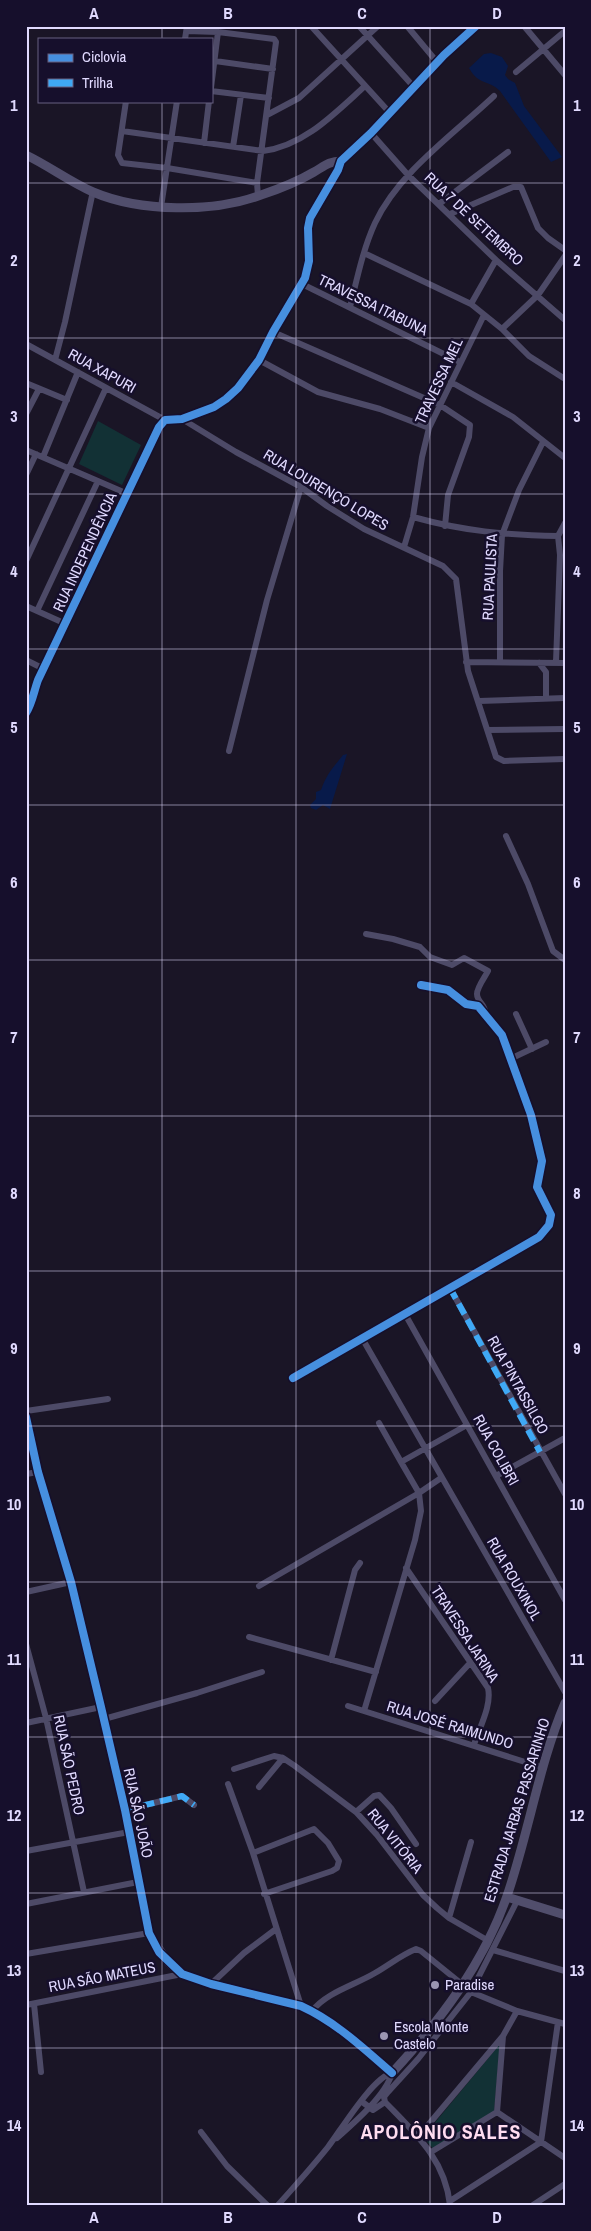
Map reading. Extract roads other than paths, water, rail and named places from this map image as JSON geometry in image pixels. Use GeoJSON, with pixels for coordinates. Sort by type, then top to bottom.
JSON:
{"type":"FeatureCollection","features":[{"type":"Feature","properties":{"kind":"street"},"geometry":{"type":"LineString","coordinates":[[311,26],[390,113]]}},
{"type":"Feature","properties":{"kind":"street"},"geometry":{"type":"LineString","coordinates":[[359,26],[413,86]]}},
{"type":"Feature","properties":{"kind":"street"},"geometry":{"type":"LineString","coordinates":[[267,115],[299,98],[378,26]]}},
{"type":"Feature","properties":{"kind":"street"},"geometry":{"type":"LineString","coordinates":[[407,26],[437,62]]}},
{"type":"Feature","properties":{"kind":"street"},"geometry":{"type":"LineString","coordinates":[[165,420],[182,419],[214,407],[238,388],[259,360],[307,274],[310,218],[339,165],[390,113],[413,86],[476,26]]}},
{"type":"Feature","properties":{"kind":"street"},"geometry":{"type":"LineString","coordinates":[[524,26],[565,75]]}},
{"type":"Feature","properties":{"kind":"street"},"geometry":{"type":"LineString","coordinates":[[187,29],[274,40],[276,44],[263,151],[257,183],[258,196]]}},
{"type":"Feature","properties":{"kind":"street"},"geometry":{"type":"LineString","coordinates":[[516,72],[565,31]]}},
{"type":"Feature","properties":{"kind":"street"},"geometry":{"type":"LineString","coordinates":[[212,83],[218,32]]}},
{"type":"Feature","properties":{"kind":"street"},"geometry":{"type":"LineString","coordinates":[[215,61],[273,70]]}},
{"type":"Feature","properties":{"kind":"street"},"geometry":{"type":"LineString","coordinates":[[122,131],[263,151],[276,150],[328,120],[365,86]]}},
{"type":"Feature","properties":{"kind":"street"},"geometry":{"type":"LineString","coordinates":[[212,90],[270,98]]}},
{"type":"Feature","properties":{"kind":"street"},"geometry":{"type":"LineString","coordinates":[[233,147],[241,95]]}},
{"type":"Feature","properties":{"kind":"street"},"geometry":{"type":"LineString","coordinates":[[350,307],[364,253],[379,216],[408,175],[494,96]]}},
{"type":"Feature","properties":{"kind":"street"},"geometry":{"type":"LineString","coordinates":[[126,102],[118,158],[125,164],[167,168],[257,183]]}},
{"type":"Feature","properties":{"kind":"street"},"geometry":{"type":"LineString","coordinates":[[161,207],[173,139],[177,102]]}},
{"type":"Feature","properties":{"kind":"street"},"geometry":{"type":"LineString","coordinates":[[204,143],[210,102]]}},
{"type":"Feature","properties":{"kind":"street","name":"RUA 7 DE SETEMBRO"},"geometry":{"type":"LineString","coordinates":[[371,133],[408,175],[496,260],[538,294],[565,320]]}},
{"type":"Feature","properties":{"kind":"street"},"geometry":{"type":"LineString","coordinates":[[439,204],[508,152]]}},
{"type":"Feature","properties":{"kind":"street"},"geometry":{"type":"LineString","coordinates":[[26,155],[93,191],[119,200],[161,207],[219,204],[258,196],[313,173],[331,161],[339,165]]}},
{"type":"Feature","properties":{"kind":"street"},"geometry":{"type":"LineString","coordinates":[[450,214],[512,187],[521,186],[538,228],[565,250]]}},
{"type":"Feature","properties":{"kind":"street"},"geometry":{"type":"LineString","coordinates":[[55,360],[66,322],[93,191]]}},
{"type":"Feature","properties":{"kind":"street"},"geometry":{"type":"LineString","coordinates":[[364,253],[471,304],[502,329],[529,356],[565,379]]}},
{"type":"Feature","properties":{"kind":"street"},"geometry":{"type":"LineString","coordinates":[[502,329],[538,294],[565,256]]}},
{"type":"Feature","properties":{"kind":"street"},"geometry":{"type":"LineString","coordinates":[[471,304],[496,260]]}},
{"type":"Feature","properties":{"kind":"street","name":"TRAVESSA ITABUNA"},"geometry":{"type":"LineString","coordinates":[[302,284],[460,362]]}},
{"type":"Feature","properties":{"kind":"street","name":"TRAVESSA MEL"},"geometry":{"type":"LineString","coordinates":[[404,547],[413,517],[422,457],[429,428],[484,315]]}},
{"type":"Feature","properties":{"kind":"street"},"geometry":{"type":"LineString","coordinates":[[273,332],[440,405],[470,425],[471,430],[448,495],[445,526]]}},
{"type":"Feature","properties":{"kind":"street","name":"RUA XAPURI"},"geometry":{"type":"LineString","coordinates":[[26,344],[165,420]]}},
{"type":"Feature","properties":{"kind":"street"},"geometry":{"type":"LineString","coordinates":[[259,360],[318,392],[380,409],[429,428]]}},
{"type":"Feature","properties":{"kind":"street"},"geometry":{"type":"LineString","coordinates":[[43,457],[78,372]]}},
{"type":"Feature","properties":{"kind":"street"},"geometry":{"type":"LineString","coordinates":[[451,382],[514,417],[565,458]]}},
{"type":"Feature","properties":{"kind":"street"},"geometry":{"type":"LineString","coordinates":[[26,383],[67,400]]}},
{"type":"Feature","properties":{"kind":"street"},"geometry":{"type":"LineString","coordinates":[[26,414],[39,388]]}},
{"type":"Feature","properties":{"kind":"street"},"geometry":{"type":"LineString","coordinates":[[26,561],[106,388]]}},
{"type":"Feature","properties":{"kind":"street","name":"RUA LOURENÇO LOPES"},"geometry":{"type":"LineString","coordinates":[[182,419],[236,452],[301,487],[364,529],[443,566],[456,579],[466,662],[498,760],[565,760]]}},
{"type":"Feature","properties":{"kind":"street","name":"RUA INDEPENDÊNCIA"},"geometry":{"type":"LineString","coordinates":[[26,713],[30,708],[32,694],[154,437],[165,420]]}},
{"type":"Feature","properties":{"kind":"street","name":"RUA PAULISTA"},"geometry":{"type":"LineString","coordinates":[[500,662],[502,535],[519,490],[543,442]]}},
{"type":"Feature","properties":{"kind":"street"},"geometry":{"type":"LineString","coordinates":[[26,450],[128,494]]}},
{"type":"Feature","properties":{"kind":"street"},"geometry":{"type":"LineString","coordinates":[[26,475],[36,454]]}},
{"type":"Feature","properties":{"kind":"street"},"geometry":{"type":"LineString","coordinates":[[37,611],[98,481]]}},
{"type":"Feature","properties":{"kind":"street"},"geometry":{"type":"LineString","coordinates":[[229,752],[267,600],[301,487]]}},
{"type":"Feature","properties":{"kind":"street"},"geometry":{"type":"LineString","coordinates":[[413,517],[445,526],[502,535],[558,536]]}},
{"type":"Feature","properties":{"kind":"street"},"geometry":{"type":"LineString","coordinates":[[556,662],[560,554],[558,536],[565,523]]}},
{"type":"Feature","properties":{"kind":"street"},"geometry":{"type":"LineString","coordinates":[[26,606],[66,624]]}},
{"type":"Feature","properties":{"kind":"street"},"geometry":{"type":"LineString","coordinates":[[26,660],[44,669]]}},
{"type":"Feature","properties":{"kind":"street"},"geometry":{"type":"LineString","coordinates":[[466,662],[565,662]]}},
{"type":"Feature","properties":{"kind":"street"},"geometry":{"type":"LineString","coordinates":[[539,663],[546,672],[546,698]]}},
{"type":"Feature","properties":{"kind":"street"},"geometry":{"type":"LineString","coordinates":[[478,700],[565,698]]}},
{"type":"Feature","properties":{"kind":"street"},"geometry":{"type":"LineString","coordinates":[[488,730],[565,729]]}},
{"type":"Feature","properties":{"kind":"street"},"geometry":{"type":"LineString","coordinates":[[506,836],[528,884],[553,951],[565,960]]}},
{"type":"Feature","properties":{"kind":"street"},"geometry":{"type":"LineString","coordinates":[[366,934],[420,947],[430,957],[452,964],[464,958],[488,971],[477,992],[477,997],[485,1009],[485,1013]]}},
{"type":"Feature","properties":{"kind":"street"},"geometry":{"type":"LineString","coordinates":[[293,1378],[540,1237],[551,1220],[551,1215],[537,1186],[543,1164],[538,1139],[528,1104],[502,1035],[478,1006],[466,1004],[448,990],[421,986]]}},
{"type":"Feature","properties":{"kind":"street"},"geometry":{"type":"LineString","coordinates":[[516,1014],[532,1049]]}},
{"type":"Feature","properties":{"kind":"street"},"geometry":{"type":"LineString","coordinates":[[510,1059],[546,1042]]}},
{"type":"Feature","properties":{"kind":"street","name":"RUA PINTASSILGO"},"geometry":{"type":"LineString","coordinates":[[450,1288],[565,1494]]}},
{"type":"Feature","properties":{"kind":"street","name":"RUA COLIBRI"},"geometry":{"type":"LineString","coordinates":[[404,1314],[565,1600]]}},
{"type":"Feature","properties":{"kind":"street","name":"RUA ROUXINOL"},"geometry":{"type":"LineString","coordinates":[[362,1338],[565,1692]]}},
{"type":"Feature","properties":{"kind":"street"},"geometry":{"type":"LineString","coordinates":[[26,1411],[108,1399]]}},
{"type":"Feature","properties":{"kind":"street","name":"RUA SÃO JOÃO"},"geometry":{"type":"LineString","coordinates":[[26,1417],[38,1472],[71,1582],[104,1719],[125,1810],[149,1932],[159,1952],[182,1974],[211,1984],[301,2006],[312,2011],[350,2036],[392,2073]]}},
{"type":"Feature","properties":{"kind":"street"},"geometry":{"type":"LineString","coordinates":[[364,1711],[415,1540],[421,1511],[420,1493],[379,1423]]}},
{"type":"Feature","properties":{"kind":"street"},"geometry":{"type":"LineString","coordinates":[[401,1462],[467,1425]]}},
{"type":"Feature","properties":{"kind":"street"},"geometry":{"type":"LineString","coordinates":[[496,1476],[565,1438]]}},
{"type":"Feature","properties":{"kind":"street"},"geometry":{"type":"LineString","coordinates":[[26,1474],[38,1472]]}},
{"type":"Feature","properties":{"kind":"street"},"geometry":{"type":"LineString","coordinates":[[259,1586],[420,1493],[442,1478]]}},
{"type":"Feature","properties":{"kind":"street"},"geometry":{"type":"LineString","coordinates":[[331,1660],[356,1570],[360,1563]]}},
{"type":"Feature","properties":{"kind":"street","name":"TRAVESSA JARINA"},"geometry":{"type":"LineString","coordinates":[[406,1568],[488,1688],[489,1695],[474,1745]]}},
{"type":"Feature","properties":{"kind":"street"},"geometry":{"type":"LineString","coordinates":[[26,1592],[71,1582]]}},
{"type":"Feature","properties":{"kind":"street"},"geometry":{"type":"LineString","coordinates":[[250,1638],[376,1672]]}},
{"type":"Feature","properties":{"kind":"street","name":"RUA SÃO PEDRO"},"geometry":{"type":"LineString","coordinates":[[26,1644],[46,1718],[84,1892]]}},
{"type":"Feature","properties":{"kind":"street"},"geometry":{"type":"LineString","coordinates":[[435,1701],[470,1663]]}},
{"type":"Feature","properties":{"kind":"street"},"geometry":{"type":"LineString","coordinates":[[104,1719],[197,1693],[262,1672]]}},
{"type":"Feature","properties":{"kind":"street","name":"ESTRADA JARBAS PASSARINHO"},"geometry":{"type":"LineString","coordinates":[[327,2147],[368,2108],[390,2080],[392,2073],[420,2043],[463,1985],[507,1897],[544,1768],[565,1703]]}},
{"type":"Feature","properties":{"kind":"street","name":"RUA JOSÉ RAIMUNDO"},"geometry":{"type":"LineString","coordinates":[[348,1706],[544,1768]]}},
{"type":"Feature","properties":{"kind":"street"},"geometry":{"type":"LineString","coordinates":[[26,1723],[101,1707]]}},
{"type":"Feature","properties":{"kind":"street"},"geometry":{"type":"LineString","coordinates":[[234,1769],[274,1756],[283,1758],[259,1787]]}},
{"type":"Feature","properties":{"kind":"street","name":"RUA VITÓRIA"},"geometry":{"type":"LineString","coordinates":[[283,1758],[356,1812],[377,1835],[423,1895],[449,1918],[487,1940]]}},
{"type":"Feature","properties":{"kind":"street"},"geometry":{"type":"LineString","coordinates":[[228,1784],[253,1853],[264,1894],[301,2006]]}},
{"type":"Feature","properties":{"kind":"street"},"geometry":{"type":"LineString","coordinates":[[356,1812],[374,1796],[379,1795],[391,1808],[416,1844]]}},
{"type":"Feature","properties":{"kind":"street"},"geometry":{"type":"LineString","coordinates":[[125,1810],[182,1796],[194,1805]]}},
{"type":"Feature","properties":{"kind":"street"},"geometry":{"type":"LineString","coordinates":[[253,1853],[314,1829],[328,1843],[339,1861],[337,1868],[332,1871],[264,1894]]}},
{"type":"Feature","properties":{"kind":"street"},"geometry":{"type":"LineString","coordinates":[[26,1851],[129,1832]]}},
{"type":"Feature","properties":{"kind":"street"},"geometry":{"type":"LineString","coordinates":[[449,1918],[471,1842]]}},
{"type":"Feature","properties":{"kind":"street"},"geometry":{"type":"LineString","coordinates":[[26,1904],[138,1882]]}},
{"type":"Feature","properties":{"kind":"street"},"geometry":{"type":"LineString","coordinates":[[507,1897],[565,1915]]}},
{"type":"Feature","properties":{"kind":"street"},"geometry":{"type":"LineString","coordinates":[[471,1992],[517,2011],[561,2023],[541,2142],[450,2203],[441,2171],[431,2152],[385,2102],[384,2097],[425,2051],[471,1992],[517,1901]]}},
{"type":"Feature","properties":{"kind":"street"},"geometry":{"type":"LineString","coordinates":[[211,1984],[244,1954],[276,1929]]}},
{"type":"Feature","properties":{"kind":"street"},"geometry":{"type":"LineString","coordinates":[[26,1954],[149,1932]]}},
{"type":"Feature","properties":{"kind":"street"},"geometry":{"type":"LineString","coordinates":[[312,2011],[316,2005],[336,1992],[375,1973],[416,1949],[463,1985]]}},
{"type":"Feature","properties":{"kind":"street"},"geometry":{"type":"LineString","coordinates":[[493,1950],[565,1971]]}},
{"type":"Feature","properties":{"kind":"street","name":"RUA SÃO MATEUS"},"geometry":{"type":"LineString","coordinates":[[30,2005],[182,1974]]}},
{"type":"Feature","properties":{"kind":"street"},"geometry":{"type":"LineString","coordinates":[[30,2005],[41,2072]]}},
{"type":"Feature","properties":{"kind":"street"},"geometry":{"type":"LineString","coordinates":[[418,2137],[503,2036],[517,2011]]}},
{"type":"Feature","properties":{"kind":"street"},"geometry":{"type":"LineString","coordinates":[[497,2112],[503,2036]]}},
{"type":"Feature","properties":{"kind":"street","name":"ESTRADA JARBAS PASSARINHO"},"geometry":{"type":"LineString","coordinates":[[278,2205],[327,2147],[361,2101],[386,2074],[392,2073]]}},
{"type":"Feature","properties":{"kind":"street"},"geometry":{"type":"LineString","coordinates":[[361,2101],[368,2108],[376,2110],[385,2102]]}},
{"type":"Feature","properties":{"kind":"street"},"geometry":{"type":"LineString","coordinates":[[497,2112],[565,2158]]}},
{"type":"Feature","properties":{"kind":"street"},"geometry":{"type":"LineString","coordinates":[[431,2152],[497,2112]]}},
{"type":"Feature","properties":{"kind":"street"},"geometry":{"type":"LineString","coordinates":[[201,2132],[227,2166],[267,2205]]}},
{"type":"Feature","properties":{"kind":"street"},"geometry":{"type":"LineString","coordinates":[[533,2205],[565,2184]]}},
{"type":"Feature","properties":{"kind":"water"},"geometry":{"type":"Polygon","coordinates":[[[491,53],[502,57],[508,66],[505,75],[515,83],[524,106],[562,157],[551,162],[500,91],[496,87],[476,78],[473,74],[469,68],[484,54],[491,53]]]}},
{"type":"Feature","properties":{"kind":"water"},"geometry":{"type":"Polygon","coordinates":[[[347,754],[330,809],[323,805],[316,810],[311,808],[310,805],[316,799],[316,792],[321,790],[331,771],[343,755],[347,754]]]}},
{"type":"Feature","properties":{"kind":"place","name":"Paradise"},"geometry":{"type":"Point","coordinates":[435,1985]}},
{"type":"Feature","properties":{"kind":"place","name":"Escola Monte Castelo"},"geometry":{"type":"Point","coordinates":[384,2036]}},
{"type":"Feature","properties":{"kind":"district","name":"APOLÔNIO SALES"},"geometry":{"type":"Point","coordinates":[441,2132]}}]}
